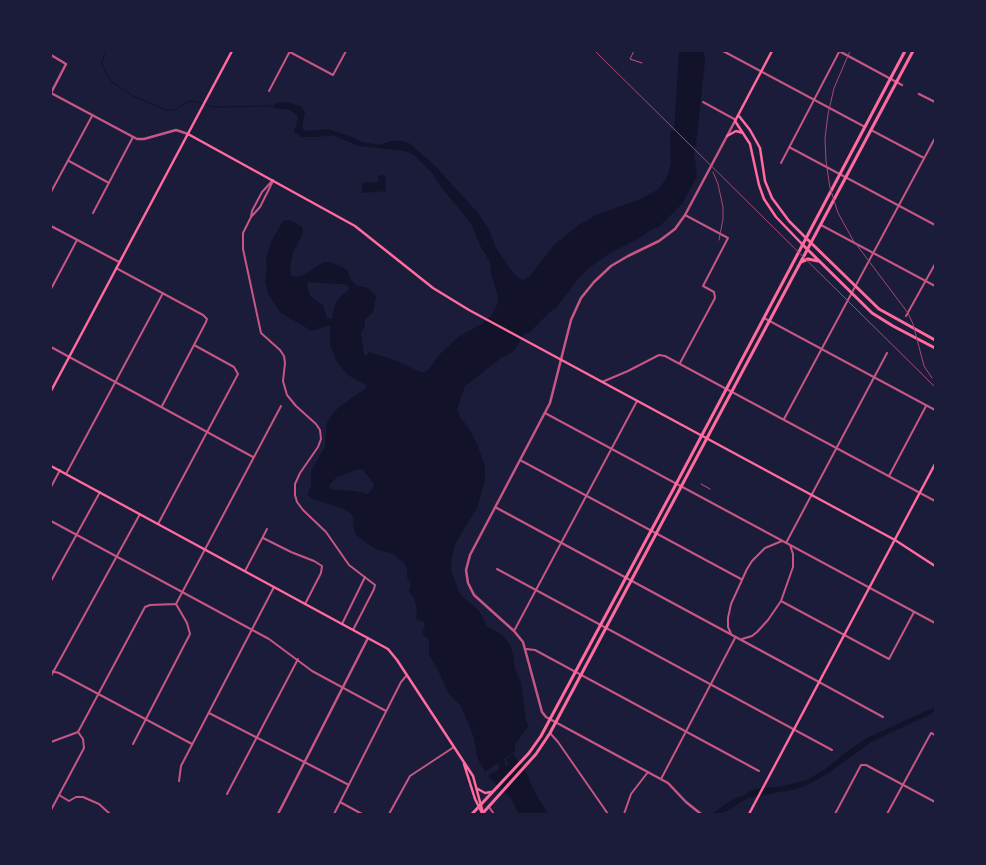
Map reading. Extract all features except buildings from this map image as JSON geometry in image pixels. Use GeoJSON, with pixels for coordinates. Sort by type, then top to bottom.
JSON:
{"type":"FeatureCollection","features":[{"type":"Feature","properties":{"kind":"main road"},"geometry":{"type":"LineString","coordinates":[[51,390],[232,51]]}},
{"type":"Feature","properties":{"kind":"main road"},"geometry":{"type":"LineString","coordinates":[[772,51],[736,120],[752,150],[759,185],[764,199],[776,217],[851,294],[883,320],[935,348]]}},
{"type":"Feature","properties":{"kind":"main road"},"geometry":{"type":"LineString","coordinates":[[462,761],[482,813],[528,763],[550,734],[601,625],[651,531],[708,439],[729,390],[764,318],[905,51]]}},
{"type":"Feature","properties":{"kind":"main road"},"geometry":{"type":"LineString","coordinates":[[472,814],[535,746],[607,628],[657,534],[701,436],[769,321],[913,51]]}},
{"type":"Feature","properties":{"kind":"main road"},"geometry":{"type":"LineString","coordinates":[[738,116],[750,130],[760,148],[765,181],[772,198],[788,221],[886,314],[935,340]]}},
{"type":"Feature","properties":{"kind":"main road"},"geometry":{"type":"LineString","coordinates":[[727,136],[734,132],[743,133]]}},
{"type":"Feature","properties":{"kind":"main road"},"geometry":{"type":"LineString","coordinates":[[188,134],[355,226],[433,288],[483,318],[895,540],[935,566]]}},
{"type":"Feature","properties":{"kind":"main road"},"geometry":{"type":"LineString","coordinates":[[800,262],[808,259],[819,262]]}},
{"type":"Feature","properties":{"kind":"main road"},"geometry":{"type":"LineString","coordinates":[[750,814],[935,464]]}},
{"type":"Feature","properties":{"kind":"main road"},"geometry":{"type":"LineString","coordinates":[[51,466],[245,570],[391,652],[473,776],[480,806]]}},
{"type":"Feature","properties":{"kind":"main road"},"geometry":{"type":"LineString","coordinates":[[477,787],[483,792],[494,791]]}},
{"type":"Feature","properties":{"kind":"street"},"geometry":{"type":"LineString","coordinates":[[268,91],[289,51],[333,75],[346,51]]}},
{"type":"Feature","properties":{"kind":"street"},"geometry":{"type":"LineString","coordinates":[[723,51],[866,127]]}},
{"type":"Feature","properties":{"kind":"street"},"geometry":{"type":"LineString","coordinates":[[781,162],[839,51],[902,85]]}},
{"type":"Feature","properties":{"kind":"street"},"geometry":{"type":"LineString","coordinates":[[51,55],[66,64],[51,93],[133,137],[144,139],[176,130],[188,134]]}},
{"type":"Feature","properties":{"kind":"street"},"geometry":{"type":"LineString","coordinates":[[919,94],[935,102]]}},
{"type":"Feature","properties":{"kind":"street"},"geometry":{"type":"LineString","coordinates":[[701,814],[686,802],[668,783],[550,720],[543,713],[526,648],[514,631],[475,596],[466,578],[466,567],[469,556],[554,394],[571,320],[578,304],[599,277],[615,264],[669,235],[677,227],[736,120],[703,102]]}},
{"type":"Feature","properties":{"kind":"street"},"geometry":{"type":"LineString","coordinates":[[51,192],[92,116]]}},
{"type":"Feature","properties":{"kind":"street"},"geometry":{"type":"LineString","coordinates":[[872,130],[924,158]]}},
{"type":"Feature","properties":{"kind":"street"},"geometry":{"type":"LineString","coordinates":[[93,212],[133,137]]}},
{"type":"Feature","properties":{"kind":"street"},"geometry":{"type":"LineString","coordinates":[[784,419],[935,138]]}},
{"type":"Feature","properties":{"kind":"street"},"geometry":{"type":"LineString","coordinates":[[789,147],[935,225]]}},
{"type":"Feature","properties":{"kind":"street"},"geometry":{"type":"LineString","coordinates":[[68,161],[109,183]]}},
{"type":"Feature","properties":{"kind":"street"},"geometry":{"type":"LineString","coordinates":[[251,217],[252,211],[262,192],[273,180]]}},
{"type":"Feature","properties":{"kind":"street"},"geometry":{"type":"LineString","coordinates":[[273,180],[260,207],[251,217],[243,233],[242,244],[260,329],[264,336],[284,356],[284,386],[289,399],[316,424],[321,434],[318,446],[296,481],[294,490],[296,498],[303,510],[328,535],[346,561],[375,584],[353,630]]}},
{"type":"Feature","properties":{"kind":"street"},"geometry":{"type":"LineString","coordinates":[[680,363],[715,298],[714,292],[703,286],[728,238],[685,215]]}},
{"type":"Feature","properties":{"kind":"street"},"geometry":{"type":"LineString","coordinates":[[821,225],[935,286]]}},
{"type":"Feature","properties":{"kind":"street"},"geometry":{"type":"LineString","coordinates":[[51,226],[119,262]]}},
{"type":"Feature","properties":{"kind":"street"},"geometry":{"type":"LineString","coordinates":[[51,289],[77,240]]}},
{"type":"Feature","properties":{"kind":"street"},"geometry":{"type":"LineString","coordinates":[[906,316],[935,264]]}},
{"type":"Feature","properties":{"kind":"street"},"geometry":{"type":"LineString","coordinates":[[116,268],[203,315],[207,319],[162,406]]}},
{"type":"Feature","properties":{"kind":"street"},"geometry":{"type":"LineString","coordinates":[[66,474],[163,293]]}},
{"type":"Feature","properties":{"kind":"street"},"geometry":{"type":"LineString","coordinates":[[764,318],[935,410]]}},
{"type":"Feature","properties":{"kind":"street"},"geometry":{"type":"LineString","coordinates":[[158,524],[238,376],[238,371],[234,367],[194,345]]}},
{"type":"Feature","properties":{"kind":"street"},"geometry":{"type":"LineString","coordinates":[[51,347],[254,457]]}},
{"type":"Feature","properties":{"kind":"street"},"geometry":{"type":"LineString","coordinates":[[786,543],[887,353]]}},
{"type":"Feature","properties":{"kind":"street"},"geometry":{"type":"LineString","coordinates":[[602,382],[659,355],[665,356],[935,501]]}},
{"type":"Feature","properties":{"kind":"street"},"geometry":{"type":"LineString","coordinates":[[514,631],[637,401]]}},
{"type":"Feature","properties":{"kind":"street"},"geometry":{"type":"LineString","coordinates":[[176,604],[281,406]]}},
{"type":"Feature","properties":{"kind":"street"},"geometry":{"type":"LineString","coordinates":[[889,476],[926,406]]}},
{"type":"Feature","properties":{"kind":"street"},"geometry":{"type":"LineString","coordinates":[[545,413],[935,623]]}},
{"type":"Feature","properties":{"kind":"street"},"geometry":{"type":"LineString","coordinates":[[520,460],[742,579]]}},
{"type":"Feature","properties":{"kind":"street"},"geometry":{"type":"LineString","coordinates":[[51,486],[60,470]]}},
{"type":"Feature","properties":{"kind":"street"},"geometry":{"type":"LineString","coordinates":[[51,581],[100,492]]}},
{"type":"Feature","properties":{"kind":"street"},"geometry":{"type":"LineString","coordinates":[[495,507],[883,717]]}},
{"type":"Feature","properties":{"kind":"street"},"geometry":{"type":"LineString","coordinates":[[51,676],[52,671],[140,514]]}},
{"type":"Feature","properties":{"kind":"street"},"geometry":{"type":"LineString","coordinates":[[51,521],[274,642],[312,671],[386,711]]}},
{"type":"Feature","properties":{"kind":"street"},"geometry":{"type":"LineString","coordinates":[[245,570],[267,529]]}},
{"type":"Feature","properties":{"kind":"street"},"geometry":{"type":"LineString","coordinates":[[262,538],[317,562],[322,566],[321,572],[305,604]]}},
{"type":"Feature","properties":{"kind":"street"},"geometry":{"type":"LineString","coordinates":[[731,635],[728,627],[728,618],[731,604],[742,579],[758,554],[773,544],[782,541]]}},
{"type":"Feature","properties":{"kind":"street"},"geometry":{"type":"LineString","coordinates":[[739,639],[752,636],[768,620],[781,601],[793,567],[793,554],[790,545]]}},
{"type":"Feature","properties":{"kind":"street"},"geometry":{"type":"LineString","coordinates":[[497,569],[832,750]]}},
{"type":"Feature","properties":{"kind":"street"},"geometry":{"type":"LineString","coordinates":[[342,624],[366,577]]}},
{"type":"Feature","properties":{"kind":"street"},"geometry":{"type":"LineString","coordinates":[[179,781],[180,769],[192,744],[274,587]]}},
{"type":"Feature","properties":{"kind":"street"},"geometry":{"type":"LineString","coordinates":[[781,601],[889,658],[914,612]]}},
{"type":"Feature","properties":{"kind":"street"},"geometry":{"type":"LineString","coordinates":[[51,742],[78,732],[145,607],[150,605],[176,604]]}},
{"type":"Feature","properties":{"kind":"street"},"geometry":{"type":"LineString","coordinates":[[133,744],[190,634],[187,623],[176,604]]}},
{"type":"Feature","properties":{"kind":"street"},"geometry":{"type":"LineString","coordinates":[[278,814],[368,638]]}},
{"type":"Feature","properties":{"kind":"street"},"geometry":{"type":"LineString","coordinates":[[661,779],[735,638]]}},
{"type":"Feature","properties":{"kind":"street"},"geometry":{"type":"LineString","coordinates":[[526,648],[535,650],[579,673],[759,771]]}},
{"type":"Feature","properties":{"kind":"street"},"geometry":{"type":"LineString","coordinates":[[227,794],[298,660]]}},
{"type":"Feature","properties":{"kind":"street"},"geometry":{"type":"LineString","coordinates":[[52,671],[192,744]]}},
{"type":"Feature","properties":{"kind":"street"},"geometry":{"type":"LineString","coordinates":[[334,814],[401,682],[407,675]]}},
{"type":"Feature","properties":{"kind":"street"},"geometry":{"type":"LineString","coordinates":[[209,713],[348,785]]}},
{"type":"Feature","properties":{"kind":"street"},"geometry":{"type":"LineString","coordinates":[[51,810],[84,748],[83,739],[78,732]]}},
{"type":"Feature","properties":{"kind":"street"},"geometry":{"type":"LineString","coordinates":[[887,814],[931,733],[935,735]]}},
{"type":"Feature","properties":{"kind":"street"},"geometry":{"type":"LineString","coordinates":[[550,734],[558,742],[608,814]]}},
{"type":"Feature","properties":{"kind":"street"},"geometry":{"type":"LineString","coordinates":[[389,814],[410,776],[454,747]]}},
{"type":"Feature","properties":{"kind":"street"},"geometry":{"type":"LineString","coordinates":[[835,814],[861,765],[866,765],[935,802]]}},
{"type":"Feature","properties":{"kind":"street"},"geometry":{"type":"LineString","coordinates":[[624,814],[631,794],[648,772]]}},
{"type":"Feature","properties":{"kind":"street"},"geometry":{"type":"LineString","coordinates":[[59,795],[69,801],[76,797],[83,797],[99,804],[110,814]]}},
{"type":"Feature","properties":{"kind":"street"},"geometry":{"type":"LineString","coordinates":[[340,802],[362,814]]}},
{"type":"Feature","properties":{"kind":"street"},"geometry":{"type":"LineString","coordinates":[[489,807],[494,814]]}},
{"type":"Feature","properties":{"kind":"lane"},"geometry":{"type":"LineString","coordinates":[[634,51],[630,59],[642,63]]}},
{"type":"Feature","properties":{"kind":"lane"},"geometry":{"type":"LineString","coordinates":[[701,484],[710,489]]}},
{"type":"Feature","properties":{"kind":"shaded area"},"geometry":{"type":"Polygon","coordinates":[[[679,51],[704,51],[705,61],[694,152],[697,176],[682,204],[659,227],[607,255],[589,268],[556,308],[529,333],[525,333],[513,352],[501,358],[465,386],[457,410],[477,444],[485,466],[485,480],[477,508],[455,544],[451,571],[460,594],[479,611],[487,626],[502,635],[510,645],[515,669],[521,682],[526,722],[529,725],[515,745],[515,751],[485,772],[477,757],[474,738],[460,705],[449,694],[429,655],[429,640],[422,634],[425,625],[423,621],[416,618],[417,609],[414,598],[409,591],[411,584],[407,577],[405,564],[392,553],[377,550],[356,535],[353,524],[354,518],[350,513],[342,508],[312,499],[307,494],[311,487],[311,471],[325,447],[327,423],[339,407],[365,389],[366,385],[348,375],[337,362],[330,345],[330,326],[312,331],[281,313],[268,294],[265,282],[266,259],[271,242],[283,221],[292,221],[302,227],[303,233],[293,253],[290,268],[291,275],[294,277],[304,275],[324,262],[329,262],[348,271],[350,279],[357,286],[368,288],[376,296],[373,312],[365,320],[361,333],[364,355],[367,355],[369,352],[392,359],[423,373],[429,369],[440,354],[458,337],[482,324],[492,315],[497,305],[498,297],[490,262],[466,217],[432,173],[413,154],[405,151],[358,146],[333,135],[302,137],[294,132],[298,119],[297,115],[290,110],[274,108],[274,104],[285,102],[300,106],[305,112],[302,127],[304,130],[328,129],[361,142],[380,145],[391,141],[409,143],[435,166],[478,213],[489,230],[496,248],[511,270],[518,278],[523,280],[529,277],[555,244],[579,225],[594,216],[643,198],[657,190],[668,175],[671,163],[670,132],[674,131],[679,51]],[[310,282],[307,285],[310,296],[323,306],[327,318],[332,319],[335,304],[348,291],[349,287],[344,284],[310,282]],[[358,469],[337,477],[329,485],[330,488],[368,494],[374,486],[373,482],[363,470],[358,469]]]}},
{"type":"Feature","properties":{"kind":"shaded area"},"geometry":{"type":"Polygon","coordinates":[[[385,175],[386,191],[362,193],[362,183],[378,182],[378,176],[385,175]]]}},
{"type":"Feature","properties":{"kind":"shaded area"},"geometry":{"type":"Polygon","coordinates":[[[935,707],[935,712],[871,742],[830,772],[811,783],[796,789],[748,798],[721,814],[712,814],[735,798],[744,796],[750,791],[807,780],[869,737],[935,707]]]}},
{"type":"Feature","properties":{"kind":"shaded area"},"geometry":{"type":"Polygon","coordinates":[[[513,754],[526,772],[534,791],[548,814],[519,814],[510,797],[488,776],[509,764],[506,759],[513,754]]]}},
{"type":"Feature","properties":{"kind":"waterway"},"geometry":{"type":"LineString","coordinates":[[105,51],[102,63],[106,74],[112,82],[133,96],[166,110],[174,110],[188,102],[194,101],[213,107],[273,106]]}},
{"type":"Feature","properties":{"kind":"waterway"},"geometry":{"type":"LineString","coordinates":[[501,753],[502,768],[507,774]]}},
{"type":"Feature","properties":{"kind":"railway"},"geometry":{"type":"LineString","coordinates":[[595,51],[935,387]]}},
{"type":"Feature","properties":{"kind":"railway"},"geometry":{"type":"LineString","coordinates":[[850,51],[834,88],[828,114],[825,138],[830,188],[838,213],[853,240],[908,313],[913,324],[924,366],[932,378]]}},
{"type":"Feature","properties":{"kind":"railway"},"geometry":{"type":"LineString","coordinates":[[713,172],[718,184],[723,207],[719,240]]}}]}
